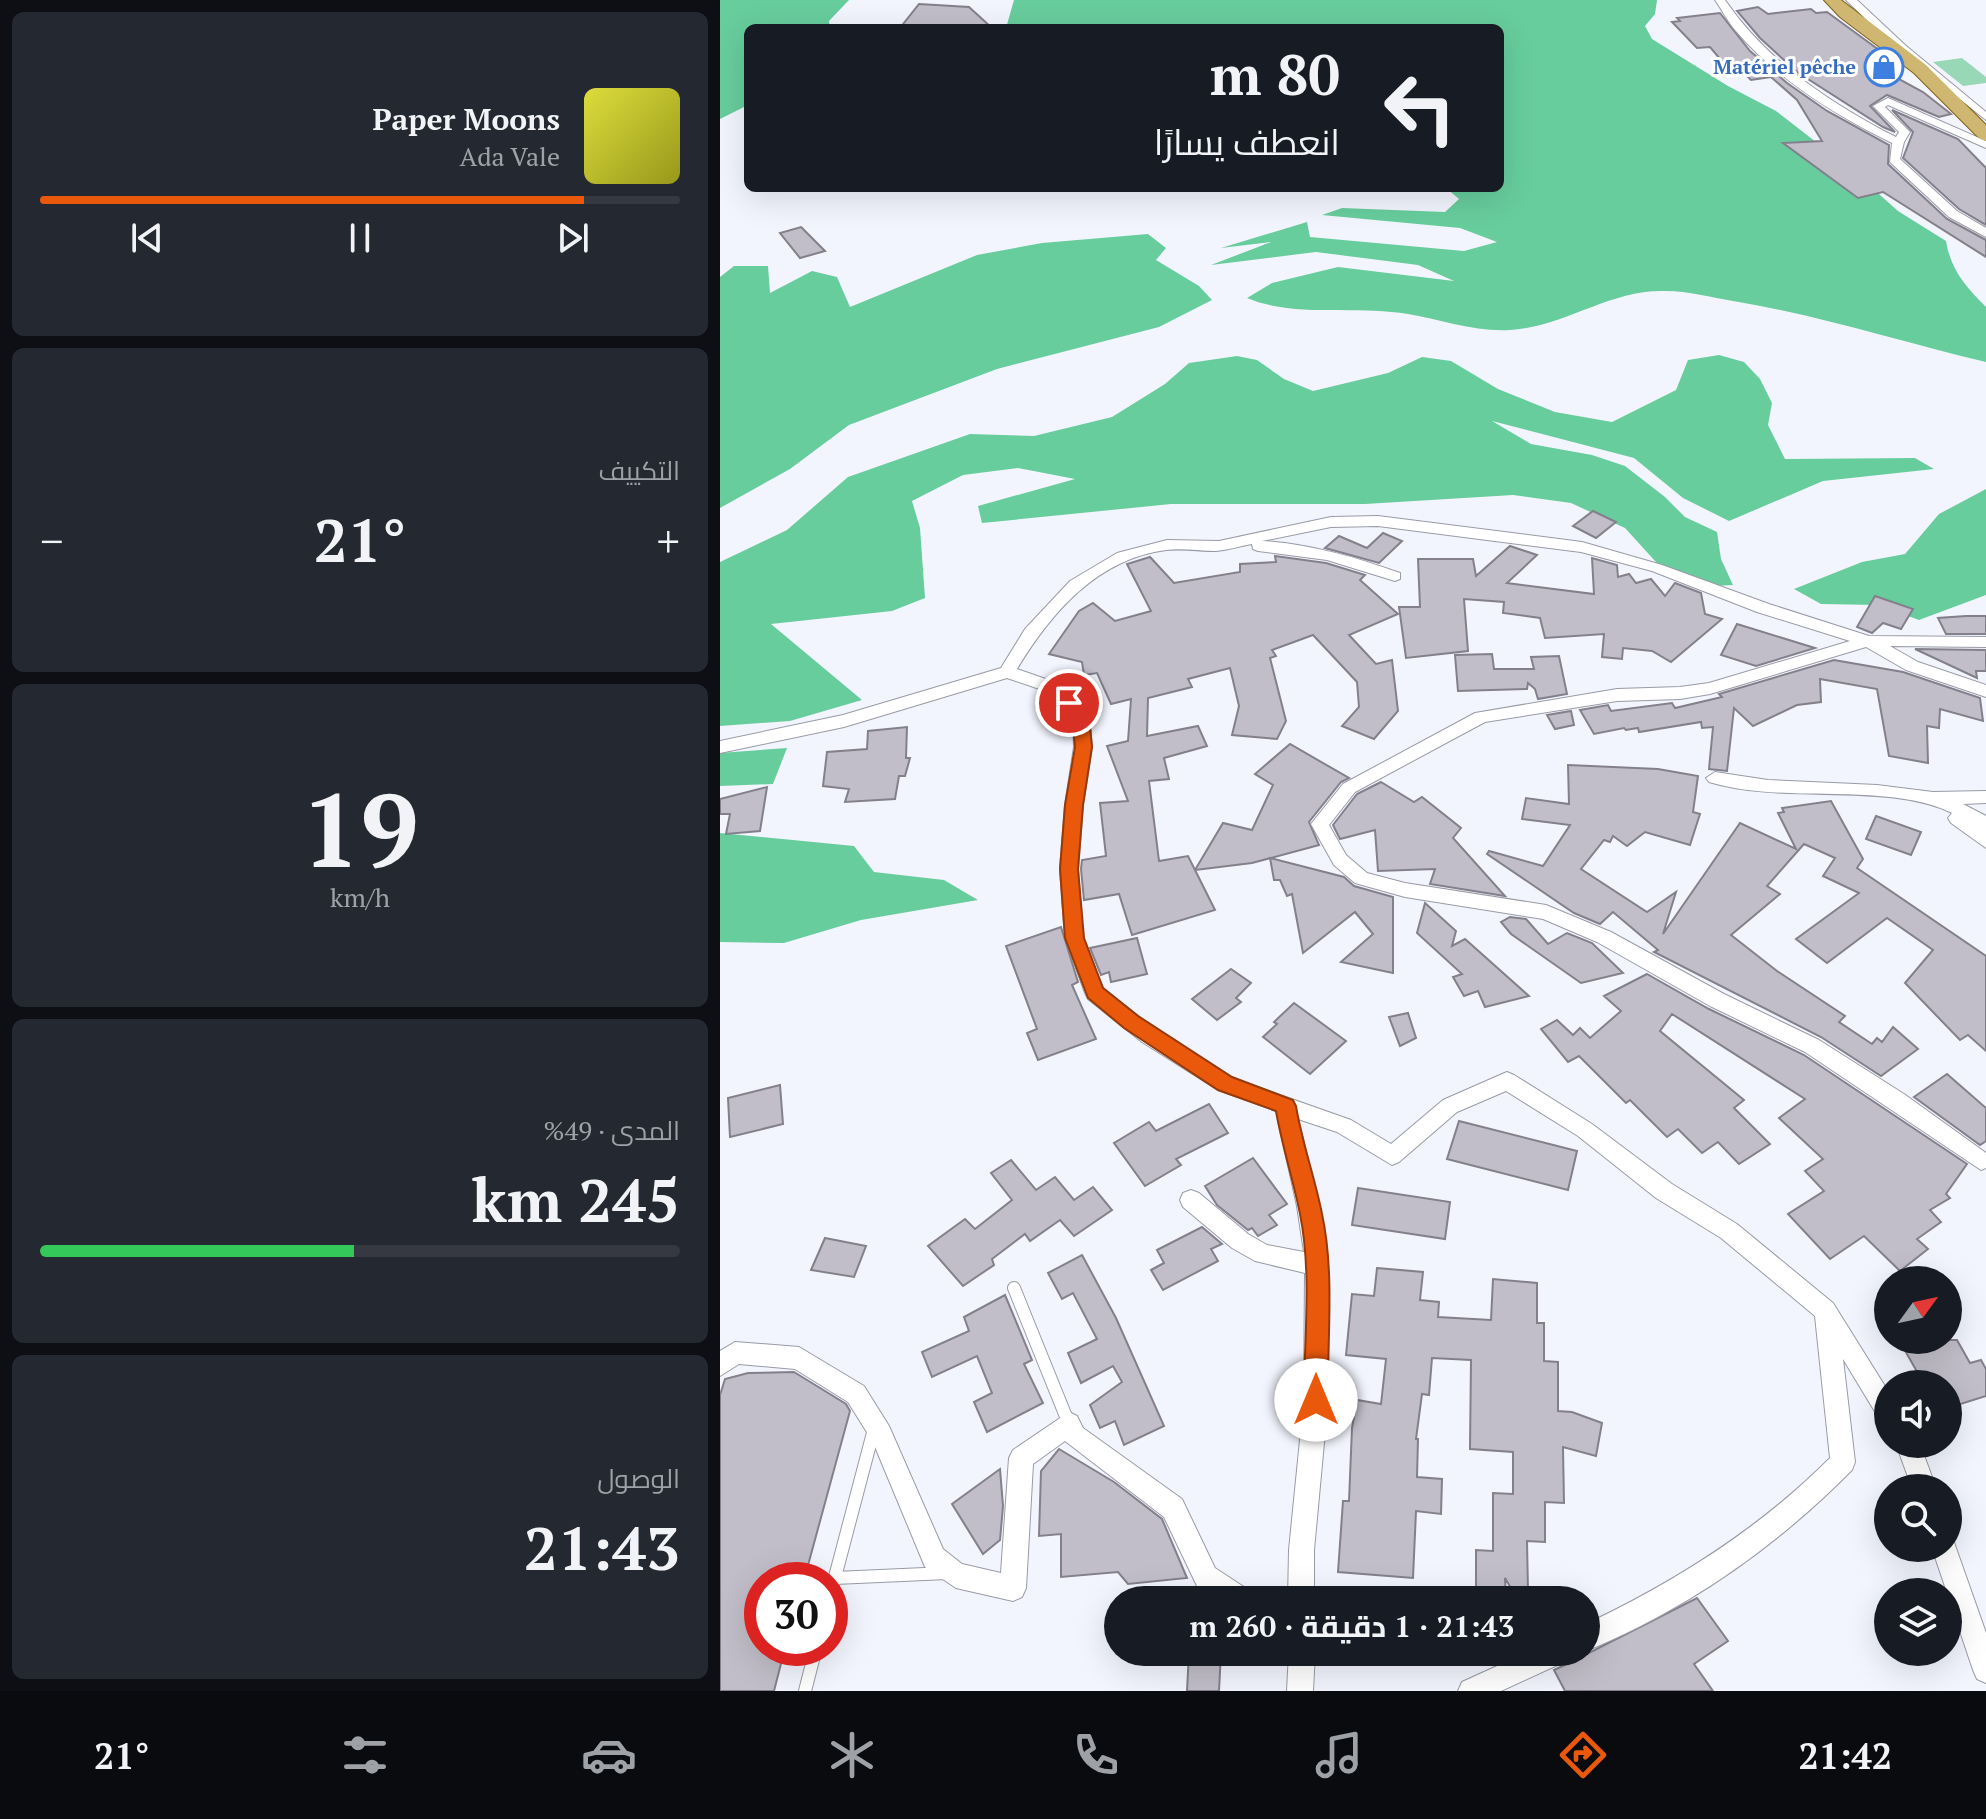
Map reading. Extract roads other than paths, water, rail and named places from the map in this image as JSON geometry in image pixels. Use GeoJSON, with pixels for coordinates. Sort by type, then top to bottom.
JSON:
{"type":"FeatureCollection","features":[{"type":"Feature","properties":{"kind":"main road"},"geometry":{"type":"LineString","coordinates":[[1832,0],[1920,69],[1986,135]]}},
{"type":"Feature","properties":{"kind":"street"},"geometry":{"type":"LineString","coordinates":[[1720,0],[1738,26],[1786,71],[1841,112],[1898,142]]}},
{"type":"Feature","properties":{"kind":"street"},"geometry":{"type":"LineString","coordinates":[[1851,0],[1901,47],[1986,117]]}},
{"type":"Feature","properties":{"kind":"street"},"geometry":{"type":"LineString","coordinates":[[1986,145],[1892,102],[1879,104],[1905,132],[1898,142],[1894,160],[1953,214],[1986,233]]}},
{"type":"Feature","properties":{"kind":"street"},"geometry":{"type":"LineString","coordinates":[[1219,546],[1331,522],[1378,521],[1582,547],[1657,568],[1763,608],[1868,641],[1912,666],[1986,691]]}},
{"type":"Feature","properties":{"kind":"street"},"geometry":{"type":"LineString","coordinates":[[1007,672],[1031,633],[1075,584],[1122,556],[1167,545],[1291,547],[1331,553],[1395,576]]}},
{"type":"Feature","properties":{"kind":"street"},"geometry":{"type":"LineString","coordinates":[[1981,1161],[1897,1100],[1812,1046],[1717,1000],[1604,937],[1546,912],[1405,890],[1361,878],[1340,860],[1320,824],[1349,788],[1481,717],[1617,695],[1680,693],[1710,688],[1868,641],[1986,642]]}},
{"type":"Feature","properties":{"kind":"street"},"geometry":{"type":"LineString","coordinates":[[720,747],[844,721],[1007,672],[1057,689],[1081,716],[1083,747],[1069,869],[1074,938],[1095,993],[1149,1036],[1225,1084],[1344,1126],[1392,1156],[1450,1106],[1507,1081],[1585,1130],[1664,1191],[1729,1231],[1825,1310],[1874,1389]]}},
{"type":"Feature","properties":{"kind":"street"},"geometry":{"type":"LineString","coordinates":[[1715,778],[1749,785],[1869,790],[1933,798],[1986,797]]}},
{"type":"Feature","properties":{"kind":"street"},"geometry":{"type":"LineString","coordinates":[[1933,798],[1986,824]]}},
{"type":"Feature","properties":{"kind":"street"},"geometry":{"type":"LineString","coordinates":[[1933,798],[1986,841]]}},
{"type":"Feature","properties":{"kind":"street"},"geometry":{"type":"LineString","coordinates":[[1285,1106],[1293,1152],[1312,1215],[1316,1265],[1316,1400],[1300,1561],[1301,1586]]}},
{"type":"Feature","properties":{"kind":"street"},"geometry":{"type":"LineString","coordinates":[[1191,1200],[1240,1241],[1263,1254],[1316,1265]]}},
{"type":"Feature","properties":{"kind":"street"},"geometry":{"type":"LineString","coordinates":[[1600,1631],[1656,1605],[1727,1562],[1811,1497],[1843,1462],[1825,1310]]}},
{"type":"Feature","properties":{"kind":"street"},"geometry":{"type":"LineString","coordinates":[[720,1365],[735,1353],[799,1358],[856,1394],[875,1424],[934,1558],[952,1572],[1013,1588],[1021,1458],[1069,1424],[1075,1436],[1173,1508],[1206,1577],[1220,1586]]}},
{"type":"Feature","properties":{"kind":"street"},"geometry":{"type":"LineString","coordinates":[[1949,1562],[1986,1670]]}},
{"type":"Feature","properties":{"kind":"street"},"geometry":{"type":"LineString","coordinates":[[1300,1691],[1301,1666]]}},
{"type":"Feature","properties":{"kind":"street"},"geometry":{"type":"LineString","coordinates":[[1471,1691],[1526,1666]]}},
{"type":"Feature","properties":{"kind":"lane"},"geometry":{"type":"LineString","coordinates":[[1014,1288],[1069,1424]]}},
{"type":"Feature","properties":{"kind":"lane"},"geometry":{"type":"LineString","coordinates":[[839,1562],[875,1424]]}},
{"type":"Feature","properties":{"kind":"lane"},"geometry":{"type":"LineString","coordinates":[[848,1577],[952,1572]]}},
{"type":"Feature","properties":{"kind":"lane"},"geometry":{"type":"LineString","coordinates":[[805,1691],[811,1666]]}},
{"type":"Feature","properties":{"kind":"place","name":"Matériel pêche"},"geometry":{"type":"Point","coordinates":[1884,67]}}]}
